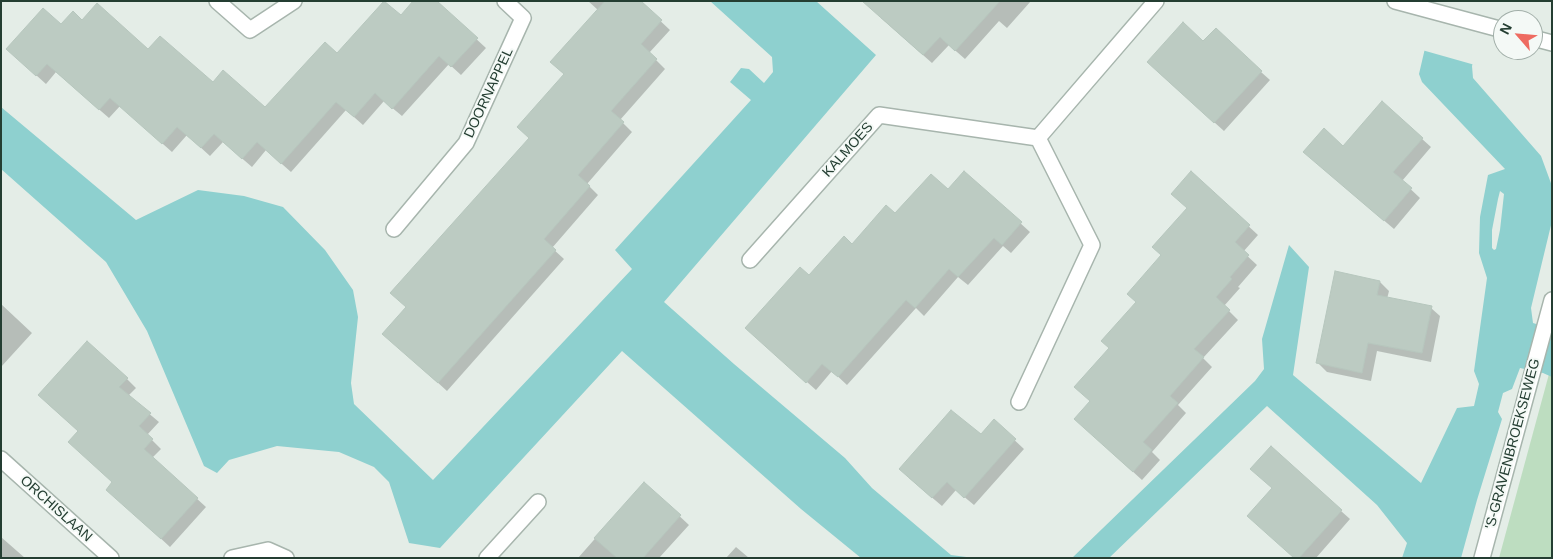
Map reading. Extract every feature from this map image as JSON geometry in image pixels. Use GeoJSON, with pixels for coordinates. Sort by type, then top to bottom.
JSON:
{"type":"FeatureCollection","features":[{"type":"Feature","properties":{"kind":"street"},"geometry":{"type":"LineString","coordinates":[[217,1],[250,30],[294,1]]}},
{"type":"Feature","properties":{"kind":"street","name":"DOORNAPPEL"},"geometry":{"type":"LineString","coordinates":[[394,229],[466,143],[523,18],[505,1]]}},
{"type":"Feature","properties":{"kind":"street"},"geometry":{"type":"LineString","coordinates":[[1018,402],[1092,245],[1038,138],[1156,1]]}},
{"type":"Feature","properties":{"kind":"street"},"geometry":{"type":"LineString","coordinates":[[1402,3],[1493,27]]}},
{"type":"Feature","properties":{"kind":"street","name":"KALMOES"},"geometry":{"type":"LineString","coordinates":[[750,260],[879,115],[1038,138]]}},
{"type":"Feature","properties":{"kind":"street","name":"'S-GRAVENBROEKSEWEG"},"geometry":{"type":"LineString","coordinates":[[1482,558],[1552,300]]}},
{"type":"Feature","properties":{"kind":"street","name":"ORCHISLAAN"},"geometry":{"type":"LineString","coordinates":[[1,459],[111,558]]}},
{"type":"Feature","properties":{"kind":"street"},"geometry":{"type":"LineString","coordinates":[[487,558],[538,502]]}},
{"type":"Feature","properties":{"kind":"street"},"geometry":{"type":"LineString","coordinates":[[232,558],[268,550],[286,558]]}},
{"type":"Feature","properties":{"kind":"green space"},"geometry":{"type":"Polygon","coordinates":[[[1552,363],[1552,558],[1499,558],[1552,363]]]}},
{"type":"Feature","properties":{"kind":"water"},"geometry":{"type":"Polygon","coordinates":[[[710,1],[816,1],[876,55],[664,302],[845,458],[872,488],[951,555],[974,558],[861,558],[801,509],[622,351],[440,548],[409,543],[389,482],[374,467],[339,452],[277,446],[229,460],[217,473],[204,466],[147,331],[106,262],[1,169],[1,107],[136,220],[198,190],[244,196],[283,207],[325,250],[353,290],[358,317],[351,383],[354,404],[433,480],[632,269],[615,250],[751,100],[730,82],[741,68],[749,69],[764,83],[773,72],[772,57],[710,1]]]}},
{"type":"Feature","properties":{"kind":"water"},"geometry":{"type":"Polygon","coordinates":[[[1436,1],[1490,1],[1472,66],[1473,78],[1541,156],[1552,186],[1552,221],[1531,308],[1533,323],[1552,329],[1552,377],[1520,368],[1512,389],[1503,393],[1498,412],[1502,419],[1461,558],[1402,558],[1407,543],[1377,505],[1267,406],[1109,558],[1072,558],[1255,381],[1264,369],[1262,339],[1289,245],[1309,267],[1293,375],[1421,483],[1457,408],[1474,406],[1479,384],[1474,371],[1487,278],[1479,253],[1480,217],[1488,175],[1505,169],[1422,82],[1419,74],[1436,1]],[[1500,191],[1492,230],[1492,248],[1494,250],[1496,249],[1500,230],[1504,194],[1500,191]]]}},
{"type":"Feature","properties":{"kind":"pier"},"geometry":{"type":"Polygon","coordinates":[[[1433,1],[1493,1],[1475,65],[1422,50],[1433,1]]]}},
{"type":"Feature","properties":{"kind":"building"},"geometry":{"type":"Polygon","coordinates":[[[384,1],[401,15],[413,1],[437,1],[478,38],[451,67],[439,56],[392,109],[375,93],[354,117],[336,102],[281,164],[257,142],[242,159],[214,134],[201,148],[177,127],[162,144],[110,98],[99,110],[47,64],[36,76],[6,49],[43,8],[61,24],[73,11],[82,20],[97,3],[148,49],[160,36],[213,82],[223,70],[265,107],[325,42],[337,53],[384,1]]]}},
{"type":"Feature","properties":{"kind":"building"},"geometry":{"type":"Polygon","coordinates":[[[605,1],[641,1],[662,20],[641,44],[657,59],[611,111],[624,122],[578,175],[590,186],[544,239],[556,250],[438,383],[382,334],[406,307],[390,293],[529,138],[517,127],[564,74],[550,62],[605,1]]]}},
{"type":"Feature","properties":{"kind":"building"},"geometry":{"type":"Polygon","coordinates":[[[862,1],[1000,1],[955,51],[940,37],[923,55],[862,1]]]}},
{"type":"Feature","properties":{"kind":"building"},"geometry":{"type":"Polygon","coordinates":[[[1183,22],[1203,41],[1216,28],[1262,71],[1214,123],[1147,62],[1183,22]]]}},
{"type":"Feature","properties":{"kind":"building"},"geometry":{"type":"Polygon","coordinates":[[[1382,101],[1423,138],[1393,172],[1412,188],[1384,221],[1303,152],[1324,128],[1343,146],[1382,101]]]}},
{"type":"Feature","properties":{"kind":"building"},"geometry":{"type":"Polygon","coordinates":[[[964,171],[1022,222],[1002,245],[994,238],[958,277],[949,269],[915,308],[906,300],[838,377],[822,364],[806,383],[745,328],[800,267],[809,275],[844,236],[852,244],[886,205],[895,213],[931,174],[948,189],[964,171]]]}},
{"type":"Feature","properties":{"kind":"building"},"geometry":{"type":"Polygon","coordinates":[[[1191,171],[1250,225],[1235,242],[1249,255],[1216,297],[1230,310],[1194,349],[1204,357],[1170,396],[1178,403],[1143,442],[1152,450],[1133,472],[1074,419],[1090,401],[1074,387],[1109,348],[1101,341],[1136,302],[1127,294],[1161,255],[1152,247],[1187,208],[1171,194],[1191,171]]]}},
{"type":"Feature","properties":{"kind":"building"},"geometry":{"type":"Polygon","coordinates":[[[1335,271],[1380,281],[1377,295],[1432,306],[1422,353],[1368,343],[1362,373],[1316,363],[1335,271]]]}},
{"type":"Feature","properties":{"kind":"building"},"geometry":{"type":"Polygon","coordinates":[[[87,341],[128,378],[119,387],[151,413],[139,426],[153,439],[144,449],[198,498],[161,539],[106,490],[112,482],[68,442],[78,431],[38,395],[87,341]]]}},
{"type":"Feature","properties":{"kind":"building"},"geometry":{"type":"Polygon","coordinates":[[[951,410],[981,434],[994,419],[1016,439],[964,498],[947,482],[932,498],[899,469],[951,410]]]}},
{"type":"Feature","properties":{"kind":"building"},"geometry":{"type":"Polygon","coordinates":[[[1271,446],[1342,510],[1299,558],[1294,558],[1247,516],[1272,488],[1250,469],[1271,446]]]}},
{"type":"Feature","properties":{"kind":"building"},"geometry":{"type":"Polygon","coordinates":[[[644,482],[681,515],[643,558],[617,558],[594,538],[644,482]]]}}]}
